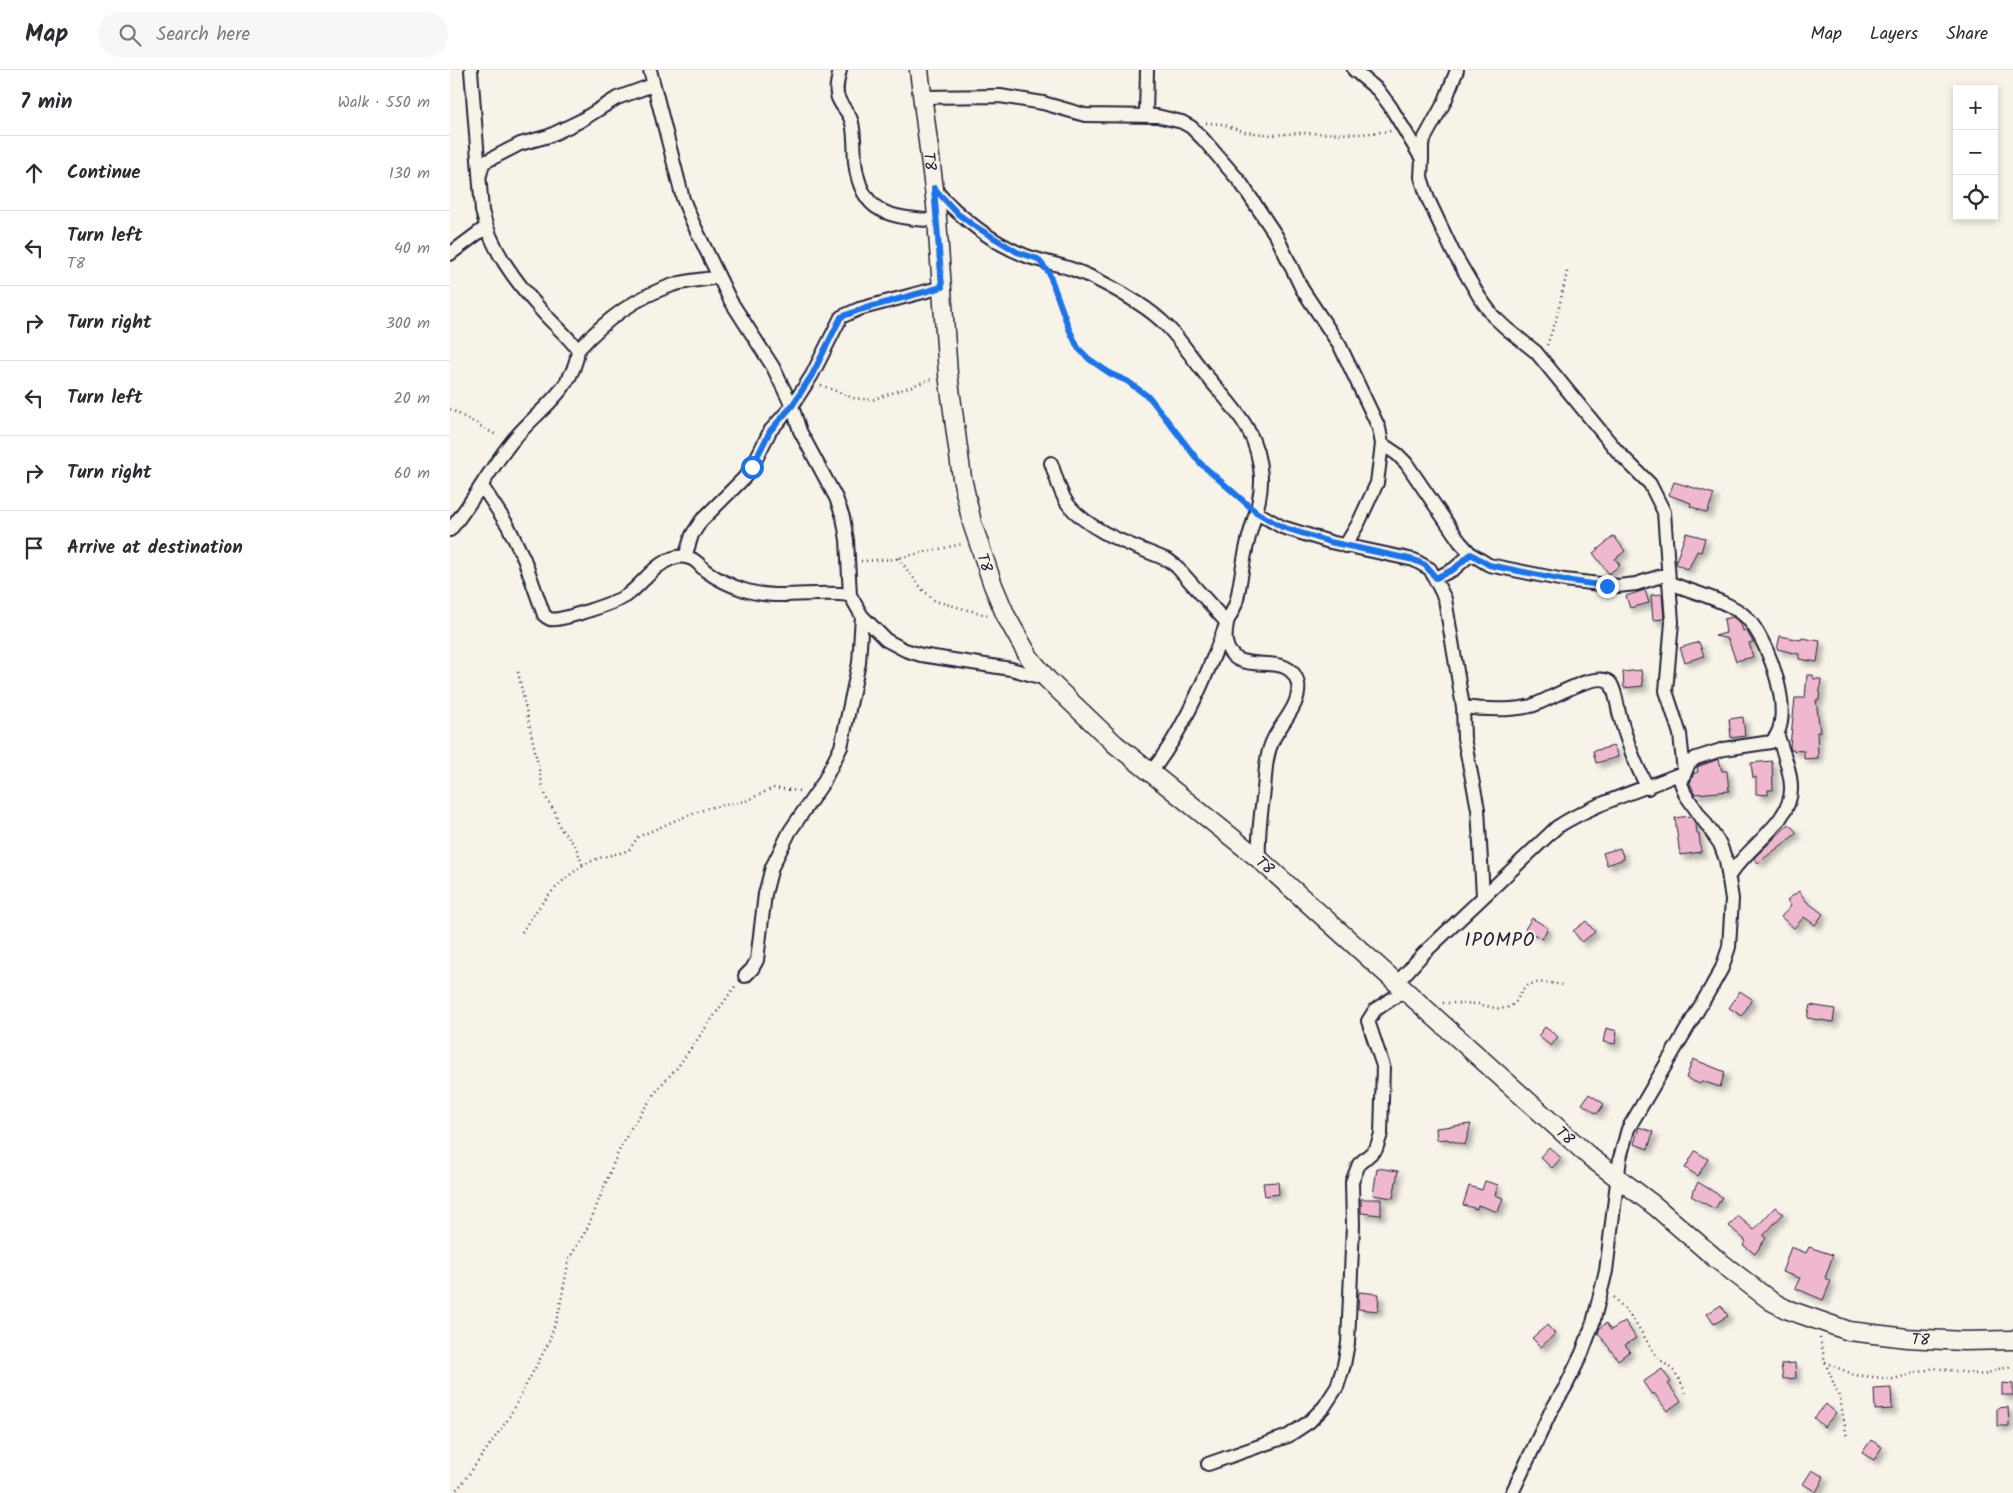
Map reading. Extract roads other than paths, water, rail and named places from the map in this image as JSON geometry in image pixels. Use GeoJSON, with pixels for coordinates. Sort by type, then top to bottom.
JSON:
{"type":"FeatureCollection","features":[{"type":"Feature","properties":{"kind":"street"},"geometry":{"type":"LineString","coordinates":[[471,70],[482,211],[486,227],[499,255],[513,276],[578,350]]}},
{"type":"Feature","properties":{"kind":"street"},"geometry":{"type":"LineString","coordinates":[[650,70],[684,199],[693,223],[730,300],[773,367],[792,406],[800,431],[812,456],[825,476],[843,518],[850,594],[862,616],[886,640],[905,650],[921,655],[1011,669],[1047,679]]}},
{"type":"Feature","properties":{"kind":"street"},"geometry":{"type":"LineString","coordinates":[[840,70],[836,94],[853,125],[856,170],[862,192],[878,209],[891,216],[938,221]]}},
{"type":"Feature","properties":{"kind":"street","name":"T8"},"geometry":{"type":"LineString","coordinates":[[919,70],[938,221],[948,374],[962,478],[972,523],[992,585],[1008,620],[1029,657],[1047,679],[1115,744],[1259,859],[1590,1156],[1655,1206],[1752,1288],[1786,1309],[1849,1331],[1964,1341],[2013,1340]]}},
{"type":"Feature","properties":{"kind":"street"},"geometry":{"type":"LineString","coordinates":[[1146,116],[1147,70]]}},
{"type":"Feature","properties":{"kind":"street"},"geometry":{"type":"LineString","coordinates":[[1354,70],[1378,90],[1422,159]]}},
{"type":"Feature","properties":{"kind":"street"},"geometry":{"type":"LineString","coordinates":[[1458,70],[1445,101],[1422,143],[1421,176],[1428,199],[1463,271],[1493,316],[1507,330],[1524,341],[1541,358],[1616,451],[1650,484],[1664,512],[1672,622],[1666,692],[1680,734],[1684,772]]}},
{"type":"Feature","properties":{"kind":"street"},"geometry":{"type":"LineString","coordinates":[[480,176],[483,163],[520,144],[549,136],[617,98],[653,85]]}},
{"type":"Feature","properties":{"kind":"street"},"geometry":{"type":"LineString","coordinates":[[922,97],[1006,97],[1043,103],[1085,115],[1157,116],[1186,124],[1203,139],[1229,168],[1277,236],[1302,289],[1340,346],[1379,428],[1382,444],[1376,483],[1358,524],[1345,546]]}},
{"type":"Feature","properties":{"kind":"street"},"geometry":{"type":"LineString","coordinates":[[934,188],[958,214],[1017,252],[1077,271],[1100,282],[1141,305],[1171,328],[1202,370],[1244,420],[1252,435],[1261,476],[1261,493],[1247,544],[1237,600],[1180,728],[1167,752],[1151,772]]}},
{"type":"Feature","properties":{"kind":"street"},"geometry":{"type":"LineString","coordinates":[[450,254],[486,227]]}},
{"type":"Feature","properties":{"kind":"street"},"geometry":{"type":"LineString","coordinates":[[450,530],[510,443],[563,388],[572,376],[577,363],[578,350],[597,328],[630,305],[675,284],[719,277]]}},
{"type":"Feature","properties":{"kind":"street"},"geometry":{"type":"LineString","coordinates":[[685,557],[692,536],[701,521],[744,478],[752,467],[770,431],[792,406],[809,380],[841,317],[859,310],[942,287]]}},
{"type":"Feature","properties":{"kind":"street"},"geometry":{"type":"LineString","coordinates":[[1382,444],[1397,454],[1406,464],[1460,542],[1471,554],[1489,565],[1596,585],[1625,586],[1669,579],[1730,607],[1746,617],[1772,666],[1778,685],[1782,702],[1781,725],[1778,736],[1791,787],[1788,809],[1781,820],[1737,863],[1729,876]]}},
{"type":"Feature","properties":{"kind":"street"},"geometry":{"type":"LineString","coordinates":[[1051,463],[1067,502],[1082,517],[1117,538],[1168,560],[1176,566],[1226,623],[1226,642],[1237,658],[1245,663],[1283,665],[1291,670],[1298,684],[1296,703],[1277,733],[1268,754],[1259,818],[1259,859]]}},
{"type":"Feature","properties":{"kind":"street"},"geometry":{"type":"LineString","coordinates":[[482,486],[508,526],[524,559],[544,614],[549,619],[554,620],[574,615],[623,598],[638,586],[653,569],[676,557],[693,559],[706,571],[723,580],[744,590],[764,595],[850,594]]}},
{"type":"Feature","properties":{"kind":"street"},"geometry":{"type":"LineString","coordinates":[[1256,512],[1282,527],[1345,546],[1414,560],[1425,565],[1436,578],[1445,599],[1463,707],[1464,738],[1478,809],[1483,896]]}},
{"type":"Feature","properties":{"kind":"street"},"geometry":{"type":"LineString","coordinates":[[1436,578],[1454,569],[1471,554]]}},
{"type":"Feature","properties":{"kind":"street"},"geometry":{"type":"LineString","coordinates":[[745,976],[757,960],[765,894],[772,867],[790,831],[823,783],[841,747],[859,663],[862,616]]}},
{"type":"Feature","properties":{"kind":"street"},"geometry":{"type":"LineString","coordinates":[[1463,707],[1496,710],[1518,708],[1546,700],[1587,682],[1604,679],[1610,682],[1614,691],[1629,744],[1648,788]]}},
{"type":"Feature","properties":{"kind":"street"},"geometry":{"type":"LineString","coordinates":[[1512,1493],[1582,1352],[1593,1323],[1603,1285],[1619,1178],[1620,1158],[1628,1129],[1722,968],[1729,947],[1732,899],[1726,860],[1720,844],[1685,794],[1681,783],[1684,772],[1688,763],[1704,754],[1771,742],[1778,736]]}},
{"type":"Feature","properties":{"kind":"street"},"geometry":{"type":"LineString","coordinates":[[1208,1464],[1288,1436],[1309,1422],[1324,1407],[1337,1387],[1348,1343],[1353,1225],[1352,1182],[1358,1164],[1376,1150],[1381,1134],[1383,1066],[1368,1020],[1375,1010],[1401,987],[1423,954],[1457,924],[1483,896],[1557,827],[1573,817],[1607,802],[1648,788],[1684,772]]}},
{"type":"Feature","properties":{"kind":"district","name":"IPOMPO"},"geometry":{"type":"Point","coordinates":[1500,939]}}]}
